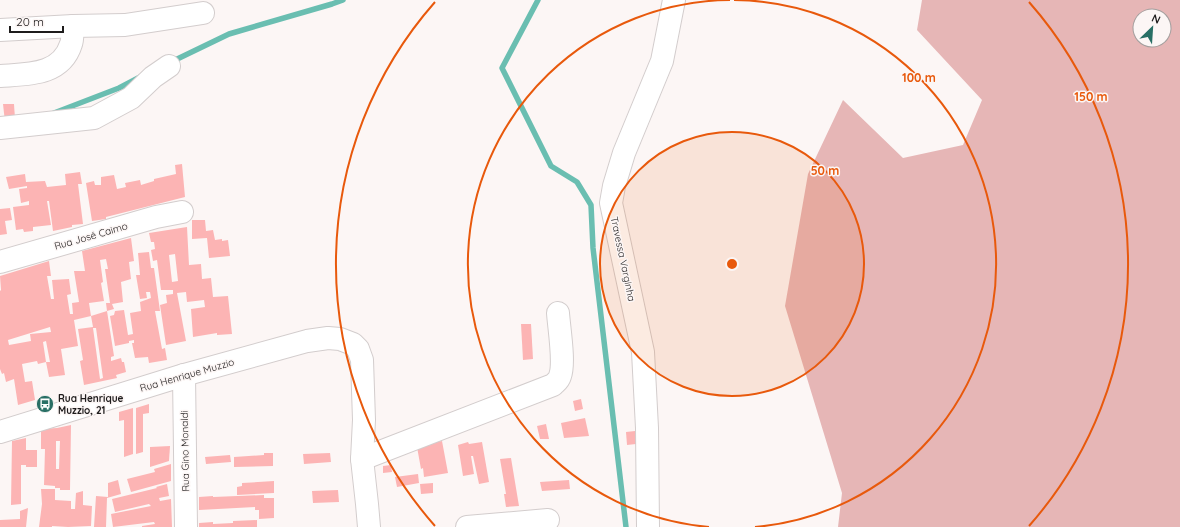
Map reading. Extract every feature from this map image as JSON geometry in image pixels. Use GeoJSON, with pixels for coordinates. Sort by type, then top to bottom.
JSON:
{"type":"FeatureCollection","features":[{"type":"Feature","properties":{"kind":"street","name":"Travessa Varginha"},"geometry":{"type":"LineString","coordinates":[[648,527],[647,428],[643,352],[611,203],[614,186],[624,153],[662,61],[674,0]]}},
{"type":"Feature","properties":{"kind":"street"},"geometry":{"type":"LineString","coordinates":[[0,30],[126,25],[203,13]]}},
{"type":"Feature","properties":{"kind":"street"},"geometry":{"type":"LineString","coordinates":[[0,76],[40,73],[56,65],[64,59],[72,44],[73,26]]}},
{"type":"Feature","properties":{"kind":"street"},"geometry":{"type":"LineString","coordinates":[[0,128],[94,118],[131,98],[153,76],[169,66]]}},
{"type":"Feature","properties":{"kind":"street","name":"Rua José Caimo"},"geometry":{"type":"LineString","coordinates":[[0,262],[156,217],[182,212]]}},
{"type":"Feature","properties":{"kind":"street"},"geometry":{"type":"LineString","coordinates":[[369,527],[362,459],[553,385],[558,381],[561,374],[562,365],[558,313]]}},
{"type":"Feature","properties":{"kind":"street","name":"Rua Henrique Muzzio"},"geometry":{"type":"LineString","coordinates":[[0,432],[184,375],[312,340],[328,338],[340,339],[353,344],[358,349],[362,360],[364,420],[362,459]]}},
{"type":"Feature","properties":{"kind":"street","name":"Rua Gino Monaldi"},"geometry":{"type":"LineString","coordinates":[[184,375],[186,527]]}},
{"type":"Feature","properties":{"kind":"street"},"geometry":{"type":"LineString","coordinates":[[467,527],[548,520]]}},
{"type":"Feature","properties":{"kind":"shaded area"},"geometry":{"type":"Polygon","coordinates":[[[922,0],[1180,0],[1180,527],[838,527],[842,493],[785,306],[808,174],[843,100],[903,158],[963,145],[982,100],[917,30],[922,0]]]}},
{"type":"Feature","properties":{"kind":"building"},"geometry":{"type":"Polygon","coordinates":[[[3,104],[14,104],[15,119],[5,122],[3,104]]]}},
{"type":"Feature","properties":{"kind":"building"},"geometry":{"type":"Polygon","coordinates":[[[182,164],[185,197],[106,217],[106,219],[92,221],[86,183],[94,181],[95,185],[101,185],[101,177],[114,175],[117,189],[126,187],[125,183],[140,180],[141,185],[154,181],[154,179],[176,174],[175,165],[182,164]]]}},
{"type":"Feature","properties":{"kind":"building"},"geometry":{"type":"Polygon","coordinates":[[[80,172],[82,184],[78,184],[83,224],[72,225],[72,227],[53,231],[49,201],[47,201],[51,225],[33,227],[33,231],[24,232],[23,229],[16,230],[13,207],[29,205],[29,201],[21,203],[19,189],[27,188],[27,186],[9,189],[6,177],[25,174],[26,182],[45,181],[47,187],[66,185],[65,174],[80,172]]]}},
{"type":"Feature","properties":{"kind":"building"},"geometry":{"type":"Polygon","coordinates":[[[10,208],[12,220],[5,221],[7,234],[0,235],[0,209],[10,208]]]}},
{"type":"Feature","properties":{"kind":"building"},"geometry":{"type":"Polygon","coordinates":[[[192,220],[205,220],[206,231],[213,230],[215,240],[228,240],[230,256],[209,258],[207,238],[192,239],[192,220]]]}},
{"type":"Feature","properties":{"kind":"building"},"geometry":{"type":"Polygon","coordinates":[[[187,227],[189,265],[201,264],[202,279],[211,278],[213,297],[228,296],[232,334],[217,335],[217,333],[193,337],[191,309],[205,307],[204,300],[187,302],[186,292],[177,293],[186,341],[166,345],[160,305],[167,303],[166,295],[173,294],[173,290],[161,290],[157,260],[153,261],[151,250],[155,249],[154,242],[151,242],[149,233],[187,227]],[[175,254],[169,255],[172,282],[178,281],[175,254]]]}},
{"type":"Feature","properties":{"kind":"building"},"geometry":{"type":"Polygon","coordinates":[[[131,238],[134,261],[129,262],[131,279],[121,282],[123,302],[112,304],[114,309],[107,311],[106,303],[110,303],[105,269],[108,269],[106,259],[100,260],[103,282],[101,283],[104,301],[89,303],[91,316],[74,320],[78,346],[61,349],[65,375],[49,377],[46,362],[38,364],[37,361],[22,364],[25,382],[32,381],[35,400],[18,405],[14,379],[6,382],[4,373],[2,374],[0,369],[0,276],[49,261],[51,276],[47,276],[51,299],[54,299],[52,280],[69,279],[71,294],[67,295],[70,314],[73,314],[72,303],[79,302],[74,271],[85,271],[82,251],[131,238]],[[50,327],[8,340],[9,345],[31,341],[30,334],[51,332],[50,327]],[[46,341],[43,342],[46,362],[50,362],[46,341]]]}},
{"type":"Feature","properties":{"kind":"building"},"geometry":{"type":"Polygon","coordinates":[[[149,252],[151,268],[154,268],[160,311],[155,311],[162,349],[165,348],[167,360],[149,363],[148,357],[135,358],[132,343],[134,343],[134,340],[129,341],[129,343],[115,346],[110,316],[114,315],[115,311],[124,310],[128,335],[133,334],[130,313],[141,311],[140,302],[151,298],[150,292],[146,292],[147,298],[140,299],[136,275],[140,275],[138,253],[149,252]]]}},
{"type":"Feature","properties":{"kind":"building"},"geometry":{"type":"Polygon","coordinates":[[[107,311],[114,356],[111,357],[111,361],[121,358],[122,362],[124,362],[126,372],[116,375],[117,378],[84,385],[80,361],[83,360],[78,329],[93,327],[91,316],[107,311]],[[93,328],[100,379],[103,378],[96,328],[93,328]]]}},
{"type":"Feature","properties":{"kind":"building"},"geometry":{"type":"Polygon","coordinates":[[[521,324],[531,324],[533,359],[523,360],[521,324]]]}},
{"type":"Feature","properties":{"kind":"building"},"geometry":{"type":"Polygon","coordinates":[[[581,399],[583,409],[575,411],[573,401],[581,399]]]}},
{"type":"Feature","properties":{"kind":"building"},"geometry":{"type":"Polygon","coordinates":[[[149,404],[149,413],[143,414],[143,452],[136,454],[136,408],[149,404]]]}},
{"type":"Feature","properties":{"kind":"building"},"geometry":{"type":"Polygon","coordinates":[[[133,408],[133,454],[124,457],[124,420],[119,421],[119,412],[133,408]]]}},
{"type":"Feature","properties":{"kind":"building"},"geometry":{"type":"Polygon","coordinates":[[[585,418],[589,436],[564,438],[561,423],[585,418]]]}},
{"type":"Feature","properties":{"kind":"building"},"geometry":{"type":"Polygon","coordinates":[[[546,424],[549,439],[540,439],[537,426],[546,424]]]}},
{"type":"Feature","properties":{"kind":"building"},"geometry":{"type":"Polygon","coordinates":[[[71,425],[70,490],[60,490],[60,488],[55,488],[55,486],[44,485],[45,449],[41,449],[41,429],[71,425]],[[56,441],[56,469],[59,469],[60,441],[56,441]]]}},
{"type":"Feature","properties":{"kind":"building"},"geometry":{"type":"Polygon","coordinates":[[[635,431],[636,444],[627,445],[626,432],[635,431]]]}},
{"type":"Feature","properties":{"kind":"building"},"geometry":{"type":"Polygon","coordinates":[[[26,438],[26,450],[37,450],[37,467],[26,467],[26,465],[21,465],[21,504],[11,505],[12,441],[26,438]]]}},
{"type":"Feature","properties":{"kind":"building"},"geometry":{"type":"Polygon","coordinates":[[[442,441],[448,473],[424,477],[417,447],[442,441]]]}},
{"type":"Feature","properties":{"kind":"building"},"geometry":{"type":"Polygon","coordinates":[[[468,442],[469,444],[482,442],[489,482],[479,484],[473,456],[471,456],[474,474],[463,476],[458,445],[468,442]]]}},
{"type":"Feature","properties":{"kind":"building"},"geometry":{"type":"Polygon","coordinates":[[[170,446],[169,461],[150,467],[150,447],[170,446]]]}},
{"type":"Feature","properties":{"kind":"building"},"geometry":{"type":"Polygon","coordinates":[[[264,453],[273,453],[273,466],[234,467],[234,457],[264,455],[264,453]]]}},
{"type":"Feature","properties":{"kind":"building"},"geometry":{"type":"Polygon","coordinates":[[[330,453],[331,462],[304,464],[303,454],[330,453]]]}},
{"type":"Feature","properties":{"kind":"building"},"geometry":{"type":"Polygon","coordinates":[[[230,455],[231,462],[206,464],[205,457],[230,455]]]}},
{"type":"Feature","properties":{"kind":"building"},"geometry":{"type":"Polygon","coordinates":[[[511,458],[519,506],[506,507],[504,494],[506,494],[500,459],[511,458]]]}},
{"type":"Feature","properties":{"kind":"building"},"geometry":{"type":"Polygon","coordinates":[[[171,464],[171,481],[131,492],[127,479],[155,472],[154,469],[171,464]]]}},
{"type":"Feature","properties":{"kind":"building"},"geometry":{"type":"Polygon","coordinates":[[[391,465],[392,472],[383,473],[383,466],[391,465]]]}},
{"type":"Feature","properties":{"kind":"building"},"geometry":{"type":"Polygon","coordinates":[[[418,474],[419,483],[397,487],[395,477],[418,474]]]}},
{"type":"Feature","properties":{"kind":"building"},"geometry":{"type":"Polygon","coordinates":[[[118,480],[121,494],[107,498],[106,527],[94,527],[96,496],[108,497],[108,483],[118,480]]]}},
{"type":"Feature","properties":{"kind":"building"},"geometry":{"type":"Polygon","coordinates":[[[569,480],[570,489],[542,491],[540,482],[569,480]]]}},
{"type":"Feature","properties":{"kind":"building"},"geometry":{"type":"Polygon","coordinates":[[[274,481],[274,493],[237,495],[237,487],[242,486],[242,483],[274,481]]]}},
{"type":"Feature","properties":{"kind":"building"},"geometry":{"type":"Polygon","coordinates":[[[433,483],[433,493],[421,494],[420,484],[433,483]]]}},
{"type":"Feature","properties":{"kind":"building"},"geometry":{"type":"Polygon","coordinates":[[[167,484],[169,496],[159,498],[160,501],[171,499],[172,527],[142,527],[155,524],[154,522],[113,527],[111,514],[151,506],[149,504],[115,512],[112,499],[157,488],[156,487],[167,484]]]}},
{"type":"Feature","properties":{"kind":"building"},"geometry":{"type":"Polygon","coordinates":[[[41,489],[55,489],[55,500],[71,501],[71,509],[75,509],[76,493],[83,491],[83,505],[92,506],[91,526],[39,527],[42,504],[41,489]]]}},
{"type":"Feature","properties":{"kind":"building"},"geometry":{"type":"Polygon","coordinates":[[[338,490],[339,502],[313,503],[312,491],[338,490]]]}},
{"type":"Feature","properties":{"kind":"building"},"geometry":{"type":"Polygon","coordinates":[[[264,495],[264,498],[274,498],[274,518],[259,519],[259,510],[255,510],[255,507],[199,510],[199,497],[264,495]]]}},
{"type":"Feature","properties":{"kind":"building"},"geometry":{"type":"Polygon","coordinates":[[[28,508],[26,527],[0,527],[0,520],[20,519],[20,511],[28,508]]]}},
{"type":"Feature","properties":{"kind":"building"},"geometry":{"type":"Polygon","coordinates":[[[257,520],[257,527],[199,527],[199,523],[233,523],[233,521],[257,520]]]}},
{"type":"Feature","properties":{"kind":"waterway"},"geometry":{"type":"LineString","coordinates":[[171,62],[229,34],[343,0]]}},
{"type":"Feature","properties":{"kind":"waterway"},"geometry":{"type":"LineString","coordinates":[[538,0],[502,68],[551,166],[577,182],[591,205],[593,248],[626,527]]}},
{"type":"Feature","properties":{"kind":"waterway"},"geometry":{"type":"LineString","coordinates":[[54,113],[119,88],[140,77]]}},
{"type":"Feature","properties":{"kind":"place","name":"Rua Henrique Muzzio, 21"},"geometry":{"type":"Point","coordinates":[45,404]}}]}
